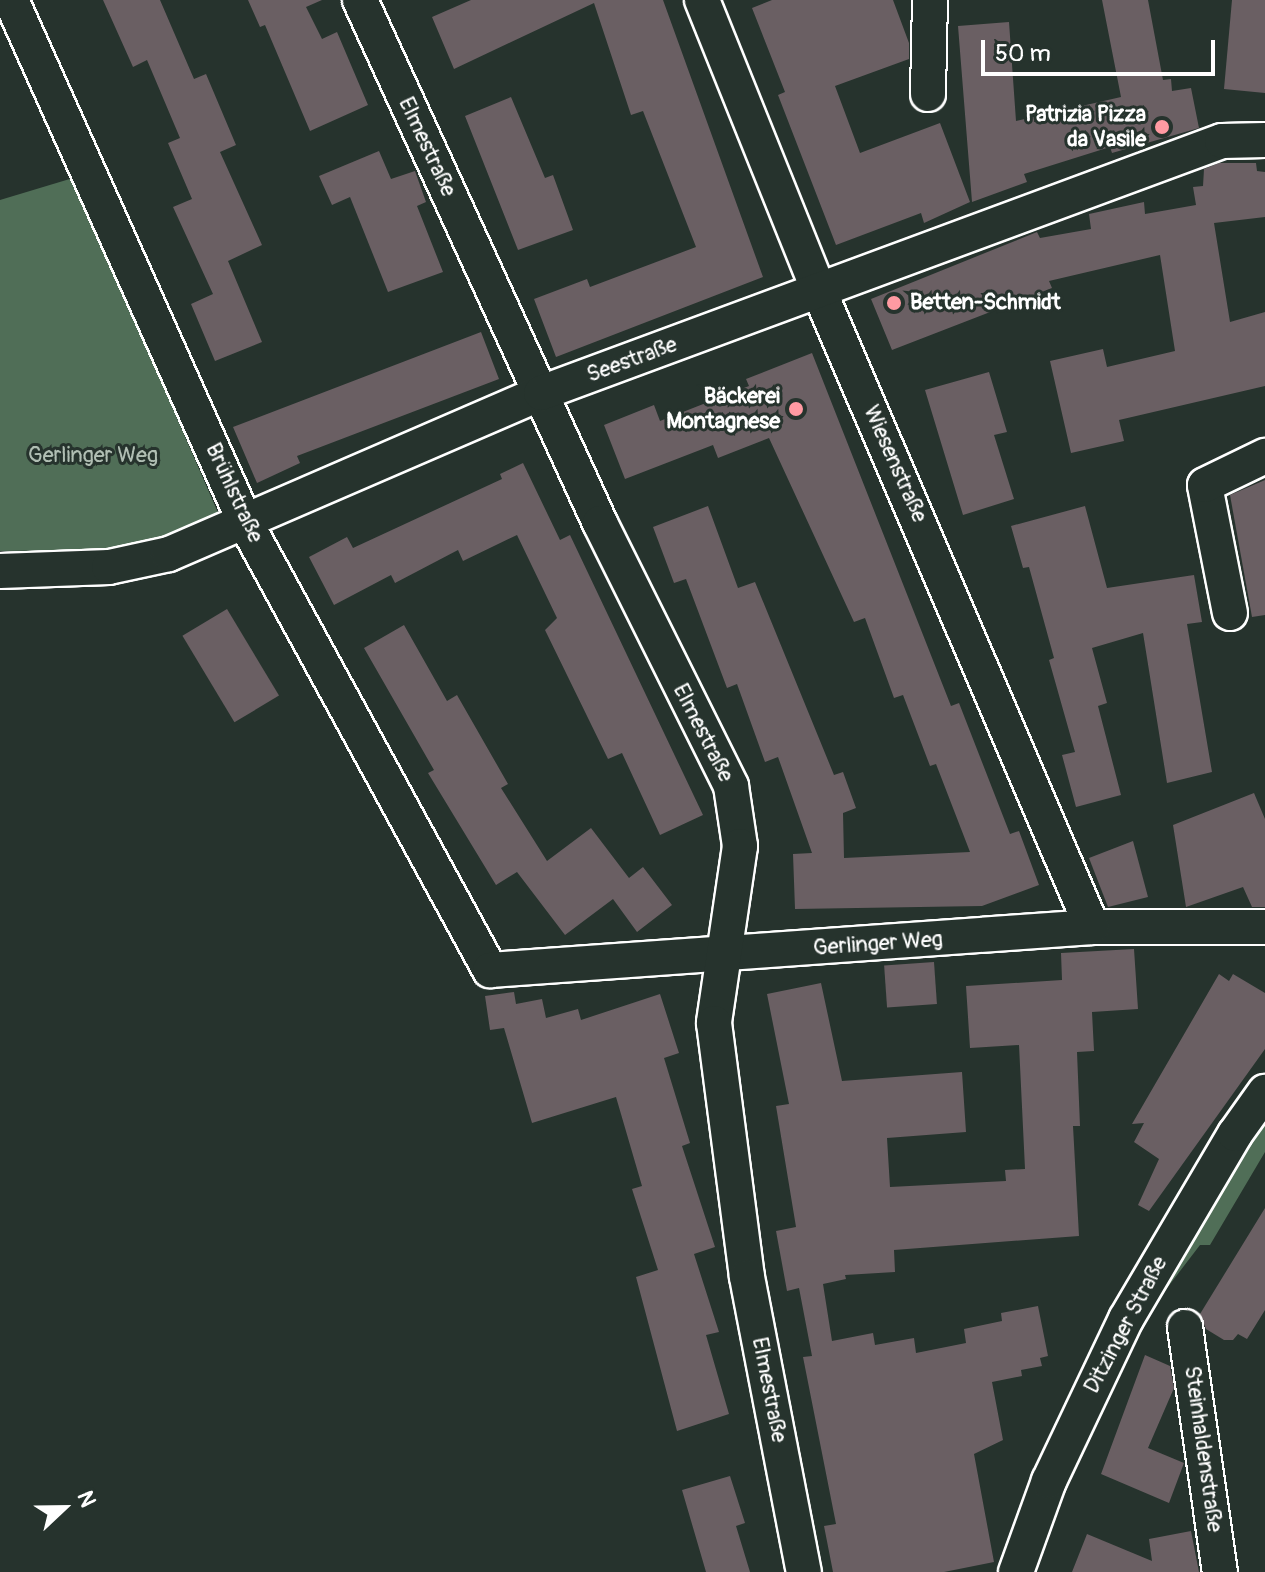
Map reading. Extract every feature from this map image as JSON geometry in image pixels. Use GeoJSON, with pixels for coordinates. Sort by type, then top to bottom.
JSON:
{"type":"FeatureCollection","features":[{"type":"Feature","properties":{"kind":"street","name":"Brühlstraße"},"geometry":{"type":"LineString","coordinates":[[11,0],[245,522],[490,970]]}},
{"type":"Feature","properties":{"kind":"street","name":"Elmestraße"},"geometry":{"type":"LineString","coordinates":[[360,0],[665,659],[731,786],[740,846],[714,1023],[747,1277],[804,1572]]}},
{"type":"Feature","properties":{"kind":"street","name":"Wiesenstraße"},"geometry":{"type":"LineString","coordinates":[[702,0],[819,291],[1092,927]]}},
{"type":"Feature","properties":{"kind":"street"},"geometry":{"type":"LineString","coordinates":[[928,94],[930,0]]}},
{"type":"Feature","properties":{"kind":"street","name":"Seestraße"},"geometry":{"type":"LineString","coordinates":[[0,571],[109,567],[169,554],[541,393],[1222,141],[1265,140]]}},
{"type":"Feature","properties":{"kind":"street"},"geometry":{"type":"LineString","coordinates":[[1230,613],[1205,485],[1265,456]]}},
{"type":"Feature","properties":{"kind":"street","name":"Gerlinger Weg"},"geometry":{"type":"LineString","coordinates":[[490,970],[1092,927],[1265,927]]}},
{"type":"Feature","properties":{"kind":"street","name":"Ditzinger Straße"},"geometry":{"type":"LineString","coordinates":[[1016,1572],[1049,1481],[1126,1319],[1235,1134],[1265,1092]]}},
{"type":"Feature","properties":{"kind":"street","name":"Steinhaldenstraße"},"geometry":{"type":"LineString","coordinates":[[1185,1327],[1220,1572]]}},
{"type":"Feature","properties":{"kind":"green space","name":"Gerlinger Weg"},"geometry":{"type":"Polygon","coordinates":[[[73,178],[219,515],[163,538],[104,550],[0,551],[0,200],[73,178]]]}},
{"type":"Feature","properties":{"kind":"green space"},"geometry":{"type":"Polygon","coordinates":[[[1265,1118],[1265,1152],[1210,1245],[1200,1245],[1151,1309],[1265,1118]]]}},
{"type":"Feature","properties":{"kind":"building"},"geometry":{"type":"Polygon","coordinates":[[[103,0],[160,0],[194,79],[206,74],[236,145],[220,152],[262,245],[228,261],[262,342],[215,361],[191,304],[213,294],[173,207],[192,199],[168,143],[180,138],[147,60],[133,67],[103,0]]]}},
{"type":"Feature","properties":{"kind":"building"},"geometry":{"type":"Polygon","coordinates":[[[248,0],[322,0],[306,7],[322,39],[337,32],[368,105],[310,131],[265,25],[260,27],[248,0]]]}},
{"type":"Feature","properties":{"kind":"building"},"geometry":{"type":"Polygon","coordinates":[[[471,0],[663,0],[763,277],[556,357],[534,299],[587,279],[590,287],[696,247],[643,111],[631,115],[594,3],[454,69],[432,17],[471,0]]]}},
{"type":"Feature","properties":{"kind":"building"},"geometry":{"type":"Polygon","coordinates":[[[772,0],[893,0],[909,43],[909,59],[835,86],[860,153],[940,123],[970,202],[924,223],[921,213],[836,245],[778,95],[785,92],[752,8],[772,0]]]}},
{"type":"Feature","properties":{"kind":"building"},"geometry":{"type":"Polygon","coordinates":[[[1102,0],[1148,0],[1163,80],[1171,79],[1172,91],[1191,88],[1199,128],[1112,153],[1110,147],[1024,174],[1027,182],[972,202],[958,26],[1009,22],[1016,121],[1121,97],[1102,0]]]}},
{"type":"Feature","properties":{"kind":"building"},"geometry":{"type":"Polygon","coordinates":[[[1232,0],[1265,0],[1265,93],[1224,89],[1232,0]]]}},
{"type":"Feature","properties":{"kind":"building"},"geometry":{"type":"Polygon","coordinates":[[[511,97],[545,178],[553,175],[573,230],[518,250],[465,116],[511,97]]]}},
{"type":"Feature","properties":{"kind":"building"},"geometry":{"type":"Polygon","coordinates":[[[379,151],[391,179],[415,171],[426,202],[417,206],[443,272],[388,292],[350,197],[332,205],[319,176],[379,151]]]}},
{"type":"Feature","properties":{"kind":"building"},"geometry":{"type":"Polygon","coordinates":[[[1219,163],[1256,163],[1257,171],[1265,172],[1265,217],[1214,223],[1230,322],[1265,312],[1265,386],[1119,420],[1124,441],[1071,453],[1050,361],[1103,349],[1107,367],[1175,351],[1160,255],[1049,281],[1052,288],[892,350],[871,299],[1037,232],[1040,238],[1091,229],[1089,214],[1144,202],[1145,214],[1196,205],[1193,187],[1203,186],[1204,169],[1219,163]]]}},
{"type":"Feature","properties":{"kind":"building"},"geometry":{"type":"Polygon","coordinates":[[[481,332],[499,379],[297,456],[300,463],[257,483],[233,427],[481,332]]]}},
{"type":"Feature","properties":{"kind":"building"},"geometry":{"type":"Polygon","coordinates":[[[812,353],[951,706],[959,703],[1010,834],[1019,831],[1039,885],[982,906],[795,909],[793,854],[812,853],[778,757],[765,762],[737,684],[727,688],[686,579],[674,583],[653,527],[708,506],[738,588],[755,582],[834,775],[843,772],[856,808],[843,813],[844,858],[970,852],[936,764],[930,766],[903,695],[894,698],[865,618],[854,622],[769,438],[718,458],[713,445],[625,479],[604,425],[654,405],[660,421],[749,386],[746,379],[812,353]]]}},
{"type":"Feature","properties":{"kind":"building"},"geometry":{"type":"Polygon","coordinates":[[[989,372],[1007,432],[994,435],[1014,499],[963,515],[925,390],[989,372]]]}},
{"type":"Feature","properties":{"kind":"building"},"geometry":{"type":"Polygon","coordinates":[[[523,463],[560,540],[570,535],[703,815],[660,835],[622,753],[608,759],[545,630],[557,618],[517,535],[463,561],[458,550],[395,583],[391,575],[334,605],[309,557],[347,537],[353,548],[502,479],[500,474],[523,463]]]}},
{"type":"Feature","properties":{"kind":"building"},"geometry":{"type":"Polygon","coordinates":[[[1265,480],[1265,615],[1252,617],[1230,495],[1265,480]]]}},
{"type":"Feature","properties":{"kind":"building"},"geometry":{"type":"Polygon","coordinates":[[[1085,506],[1107,588],[1194,575],[1202,622],[1187,624],[1212,772],[1167,783],[1143,633],[1092,648],[1107,703],[1098,706],[1121,795],[1076,807],[1062,755],[1075,752],[1049,660],[1054,658],[1029,567],[1023,568],[1011,526],[1085,506]]]}},
{"type":"Feature","properties":{"kind":"building"},"geometry":{"type":"Polygon","coordinates":[[[227,609],[279,696],[234,722],[182,636],[227,609]]]}},
{"type":"Feature","properties":{"kind":"building"},"geometry":{"type":"Polygon","coordinates":[[[404,625],[447,701],[457,695],[508,784],[501,788],[547,861],[591,828],[629,878],[643,867],[672,905],[637,932],[613,899],[565,935],[517,872],[496,885],[428,773],[434,770],[364,648],[404,625]]]}},
{"type":"Feature","properties":{"kind":"building"},"geometry":{"type":"Polygon","coordinates":[[[1254,793],[1265,819],[1265,907],[1252,907],[1243,887],[1186,907],[1173,825],[1254,793]]]}},
{"type":"Feature","properties":{"kind":"building"},"geometry":{"type":"Polygon","coordinates":[[[1133,841],[1148,897],[1108,907],[1089,858],[1133,841]]]}},
{"type":"Feature","properties":{"kind":"building"},"geometry":{"type":"Polygon","coordinates":[[[1134,949],[1138,1009],[1092,1012],[1094,1051],[1077,1052],[1080,1126],[1073,1126],[1079,1236],[894,1250],[895,1272],[845,1275],[846,1279],[823,1284],[832,1341],[873,1333],[875,1345],[914,1338],[916,1353],[966,1343],[964,1329],[1002,1321],[1001,1313],[1038,1306],[1048,1356],[1040,1358],[1042,1366],[1021,1370],[1022,1376],[992,1382],[1003,1440],[974,1454],[994,1562],[944,1572],[833,1572],[824,1526],[836,1524],[803,1357],[812,1356],[799,1288],[787,1291],[776,1231],[796,1227],[776,1106],[789,1104],[767,994],[821,983],[842,1081],[962,1072],[966,1132],[887,1138],[890,1187],[1006,1181],[1005,1170],[1025,1169],[1019,1045],[970,1048],[966,986],[1062,980],[1061,953],[1134,949]]]}},
{"type":"Feature","properties":{"kind":"building"},"geometry":{"type":"Polygon","coordinates":[[[934,962],[937,1004],[887,1007],[884,965],[934,962]]]}},
{"type":"Feature","properties":{"kind":"building"},"geometry":{"type":"Polygon","coordinates":[[[1219,974],[1229,981],[1233,974],[1265,993],[1265,1049],[1149,1211],[1138,1205],[1159,1159],[1134,1142],[1144,1123],[1132,1124],[1219,974]]]}},
{"type":"Feature","properties":{"kind":"building"},"geometry":{"type":"Polygon","coordinates":[[[514,992],[516,1004],[542,999],[546,1018],[578,1009],[581,1020],[660,994],[679,1053],[664,1058],[690,1143],[682,1146],[715,1247],[694,1254],[719,1332],[706,1335],[729,1414],[677,1431],[636,1277],[658,1270],[632,1189],[642,1186],[616,1097],[532,1123],[504,1028],[490,1030],[485,996],[514,992]]]}},
{"type":"Feature","properties":{"kind":"building"},"geometry":{"type":"Polygon","coordinates":[[[1265,1208],[1265,1310],[1247,1339],[1238,1334],[1233,1340],[1224,1340],[1206,1329],[1200,1314],[1265,1208]]]}},
{"type":"Feature","properties":{"kind":"building"},"geometry":{"type":"Polygon","coordinates":[[[1145,1355],[1170,1366],[1174,1388],[1148,1448],[1184,1463],[1169,1503],[1101,1474],[1145,1355]]]}},
{"type":"Feature","properties":{"kind":"building"},"geometry":{"type":"Polygon","coordinates":[[[730,1476],[745,1523],[736,1526],[750,1572],[706,1572],[682,1490],[730,1476]]]}},
{"type":"Feature","properties":{"kind":"building"},"geometry":{"type":"Polygon","coordinates":[[[1191,1531],[1199,1572],[1072,1572],[1087,1534],[1152,1561],[1149,1539],[1191,1531]]]}},
{"type":"Feature","properties":{"kind":"place","name":"Patrizia Pizza da Vasile"},"geometry":{"type":"Point","coordinates":[1162,127]}},
{"type":"Feature","properties":{"kind":"place","name":"Betten-Schmidt"},"geometry":{"type":"Point","coordinates":[894,303]}},
{"type":"Feature","properties":{"kind":"place","name":"Bäckerei Montagnese"},"geometry":{"type":"Point","coordinates":[796,409]}}]}
